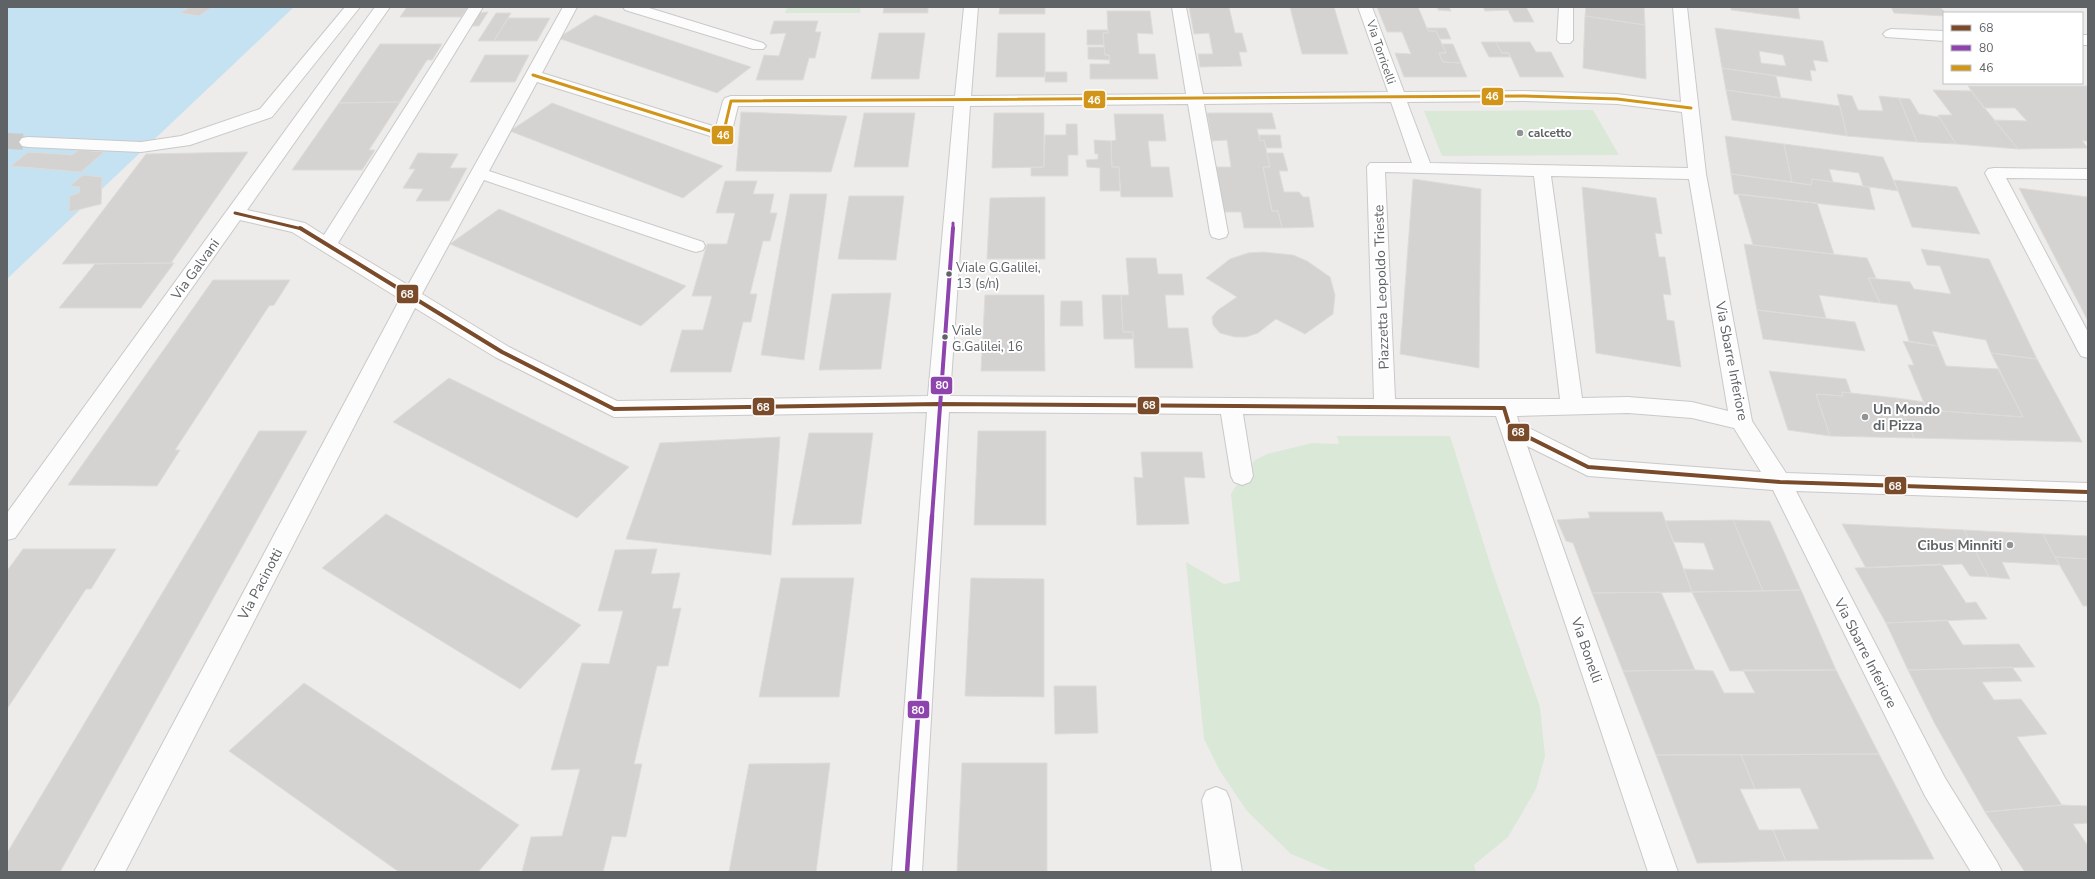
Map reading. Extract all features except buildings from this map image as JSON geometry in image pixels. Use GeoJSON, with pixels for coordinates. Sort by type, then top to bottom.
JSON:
{"type":"FeatureCollection","features":[{"type":"Feature","properties":{"kind":"street"},"geometry":{"type":"LineString","coordinates":[[28,142],[141,148],[184,141],[266,113],[353,7]]}},
{"type":"Feature","properties":{"kind":"street","name":"Via Galvani"},"geometry":{"type":"LineString","coordinates":[[7,530],[383,7]]}},
{"type":"Feature","properties":{"kind":"street"},"geometry":{"type":"LineString","coordinates":[[327,245],[476,7]]}},
{"type":"Feature","properties":{"kind":"street","name":"Via Pacinotti"},"geometry":{"type":"LineString","coordinates":[[109,872],[411,296],[570,7]]}},
{"type":"Feature","properties":{"kind":"street"},"geometry":{"type":"LineString","coordinates":[[630,7],[758,46]]}},
{"type":"Feature","properties":{"kind":"street"},"geometry":{"type":"LineString","coordinates":[[907,872],[939,404],[962,101],[972,7]]}},
{"type":"Feature","properties":{"kind":"street"},"geometry":{"type":"LineString","coordinates":[[1179,7],[1219,233]]}},
{"type":"Feature","properties":{"kind":"street","name":"Via Torricelli"},"geometry":{"type":"LineString","coordinates":[[1365,7],[1396,97],[1423,168]]}},
{"type":"Feature","properties":{"kind":"street"},"geometry":{"type":"LineString","coordinates":[[1565,40],[1566,7]]}},
{"type":"Feature","properties":{"kind":"street","name":"Via Sbarre Inferiore"},"geometry":{"type":"LineString","coordinates":[[1680,7],[1697,174],[1741,422],[1780,482],[1935,787],[1987,872]]}},
{"type":"Feature","properties":{"kind":"street"},"geometry":{"type":"LineString","coordinates":[[1891,34],[1943,36]]}},
{"type":"Feature","properties":{"kind":"street"},"geometry":{"type":"LineString","coordinates":[[533,75],[723,135],[731,101],[962,101],[1524,96],[1609,99],[1691,108]]}},
{"type":"Feature","properties":{"kind":"street","name":"Piazzetta Leopoldo Trieste"},"geometry":{"type":"LineString","coordinates":[[1385,407],[1376,167],[1423,168]]}},
{"type":"Feature","properties":{"kind":"street"},"geometry":{"type":"LineString","coordinates":[[1423,168],[1697,174]]}},
{"type":"Feature","properties":{"kind":"street"},"geometry":{"type":"LineString","coordinates":[[1542,171],[1572,406]]}},
{"type":"Feature","properties":{"kind":"street"},"geometry":{"type":"LineString","coordinates":[[479,172],[696,246]]}},
{"type":"Feature","properties":{"kind":"street"},"geometry":{"type":"LineString","coordinates":[[2088,174],[1994,173],[2088,351]]}},
{"type":"Feature","properties":{"kind":"street"},"geometry":{"type":"LineString","coordinates":[[235,213],[298,227],[502,352],[614,409],[939,404],[1385,407],[1507,418],[1572,406],[1628,406],[1692,410],[1741,422]]}},
{"type":"Feature","properties":{"kind":"street"},"geometry":{"type":"LineString","coordinates":[[1231,407],[1242,476]]}},
{"type":"Feature","properties":{"kind":"street"},"geometry":{"type":"LineString","coordinates":[[1507,418],[1588,468],[1780,482],[2088,492]]}},
{"type":"Feature","properties":{"kind":"street","name":"Via Bonelli"},"geometry":{"type":"LineString","coordinates":[[1507,418],[1663,872]]}},
{"type":"Feature","properties":{"kind":"street"},"geometry":{"type":"LineString","coordinates":[[1216,800],[1227,872]]}},
{"type":"Feature","properties":{"kind":"green space"},"geometry":{"type":"Polygon","coordinates":[[[787,7],[861,7],[860,13],[785,13],[787,7]]]}},
{"type":"Feature","properties":{"kind":"green space","name":"calcetto"},"geometry":{"type":"Polygon","coordinates":[[[1593,110],[1619,155],[1442,156],[1424,111],[1593,110]]]}},
{"type":"Feature","properties":{"kind":"green space"},"geometry":{"type":"Polygon","coordinates":[[[1337,436],[1450,436],[1492,570],[1540,707],[1545,756],[1536,789],[1508,837],[1474,865],[1476,872],[1334,872],[1291,854],[1247,811],[1220,771],[1204,739],[1186,562],[1224,584],[1240,581],[1231,494],[1242,476],[1255,460],[1267,454],[1312,443],[1339,444],[1337,436]]]}},
{"type":"Feature","properties":{"kind":"water"},"geometry":{"type":"Polygon","coordinates":[[[7,7],[294,7],[7,279],[7,7]]]}},
{"type":"Feature","properties":{"kind":"tunnel"},"geometry":{"type":"LineString","coordinates":[[7,141],[28,142]]}},
{"type":"Feature","properties":{"kind":"transit line","name":"46"},"geometry":{"type":"LineString","coordinates":[[533,75],[723,135],[731,101],[962,101],[1524,96],[1617,99],[1691,108]]}},
{"type":"Feature","properties":{"kind":"transit line","name":"68"},"geometry":{"type":"LineString","coordinates":[[235,213],[298,227],[502,352],[614,409],[939,404],[1504,408],[1510,428],[1588,467],[1780,482],[2088,492]]}},
{"type":"Feature","properties":{"kind":"transit line","name":"80"},"geometry":{"type":"LineString","coordinates":[[907,872],[953,223]]}},
{"type":"Feature","properties":{"kind":"place","name":"calcetto"},"geometry":{"type":"Point","coordinates":[1520,133]}},
{"type":"Feature","properties":{"kind":"place","name":"Viale G.Galilei, 13 (s/n)"},"geometry":{"type":"Point","coordinates":[949,274]}},
{"type":"Feature","properties":{"kind":"place","name":"Viale G.Galilei, 16"},"geometry":{"type":"Point","coordinates":[945,337]}},
{"type":"Feature","properties":{"kind":"place","name":"Un Mondo di Pizza"},"geometry":{"type":"Point","coordinates":[1865,417]}},
{"type":"Feature","properties":{"kind":"place","name":"Cibus Minniti"},"geometry":{"type":"Point","coordinates":[2010,545]}}]}
